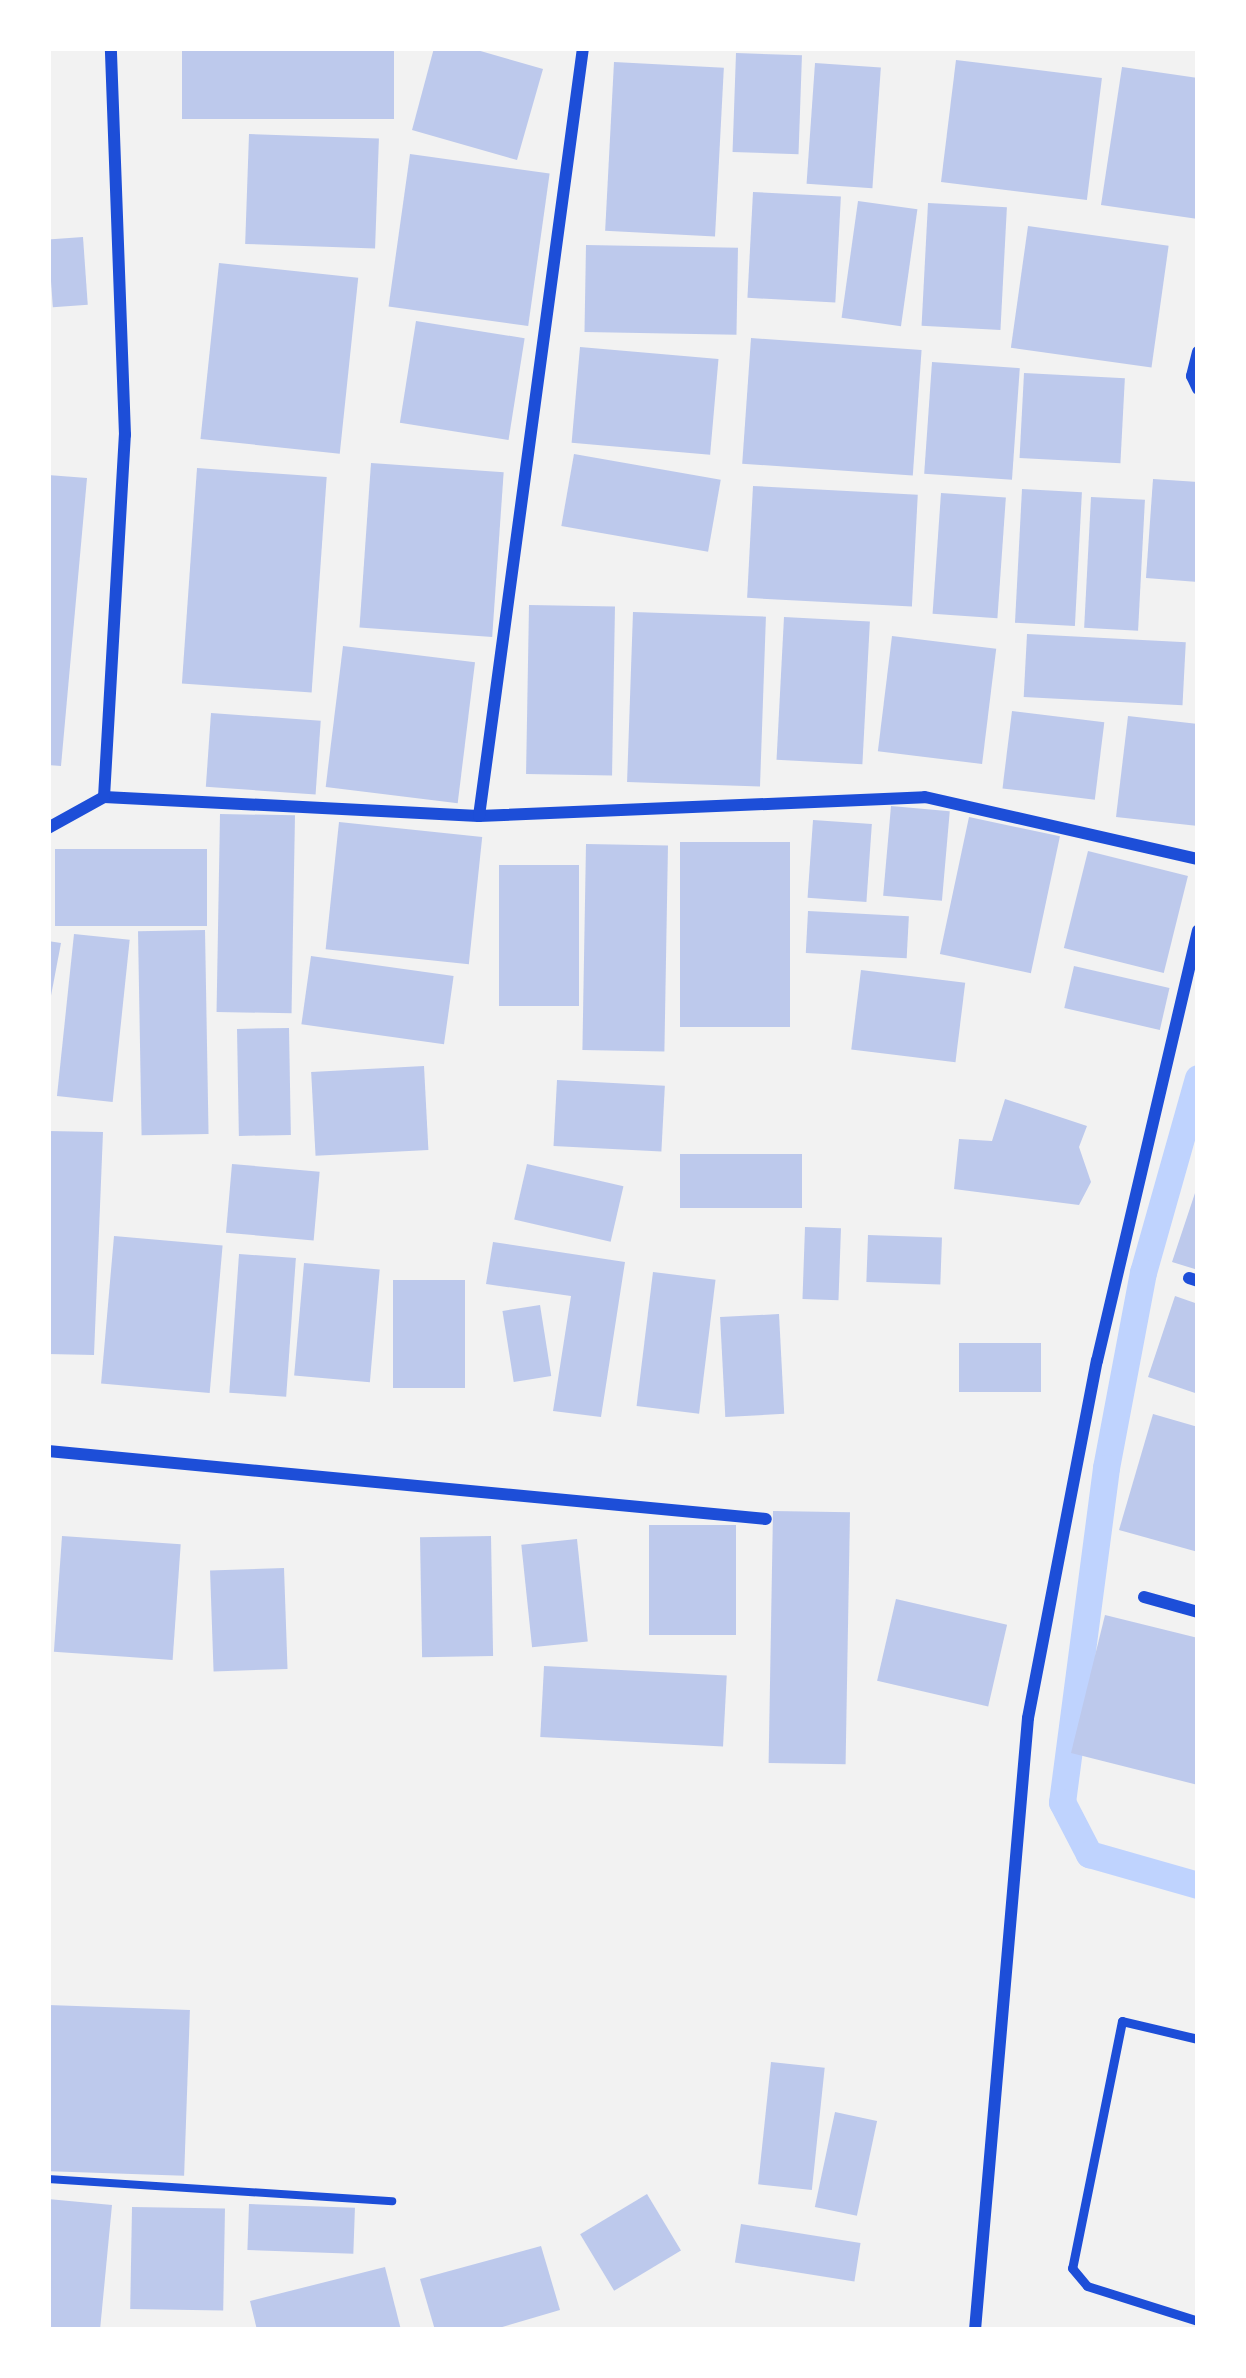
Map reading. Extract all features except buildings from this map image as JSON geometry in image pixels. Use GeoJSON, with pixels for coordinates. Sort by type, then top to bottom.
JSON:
{"type":"FeatureCollection","features":[{"type":"Feature","properties":{"kind":"street"},"geometry":{"type":"LineString","coordinates":[[104,797],[125,435],[112,48]]}},
{"type":"Feature","properties":{"kind":"street"},"geometry":{"type":"LineString","coordinates":[[479,816],[583,48]]}},
{"type":"Feature","properties":{"kind":"street"},"geometry":{"type":"LineString","coordinates":[[1198,352],[1192,376],[1198,389]]}},
{"type":"Feature","properties":{"kind":"street"},"geometry":{"type":"LineString","coordinates":[[48,829],[104,797],[479,816],[925,796],[1198,859]]}},
{"type":"Feature","properties":{"kind":"street"},"geometry":{"type":"LineString","coordinates":[[975,2330],[1028,1718],[1097,1361],[1194,968],[1198,931]]}},
{"type":"Feature","properties":{"kind":"street"},"geometry":{"type":"LineString","coordinates":[[48,1451],[766,1519]]}},
{"type":"Feature","properties":{"kind":"street"},"geometry":{"type":"LineString","coordinates":[[1144,1598],[1198,1612]]}},
{"type":"Feature","properties":{"kind":"lane"},"geometry":{"type":"LineString","coordinates":[[1198,2039],[1122,2021],[1072,2268],[1088,2285],[1198,2321]]}},
{"type":"Feature","properties":{"kind":"path"},"geometry":{"type":"LineString","coordinates":[[48,2179],[392,2200]]}},
{"type":"Feature","properties":{"kind":"waterway"},"geometry":{"type":"LineString","coordinates":[[1198,1078],[1143,1272],[1106,1468],[1062,1802],[1089,1854],[1198,1885]]}}]}
